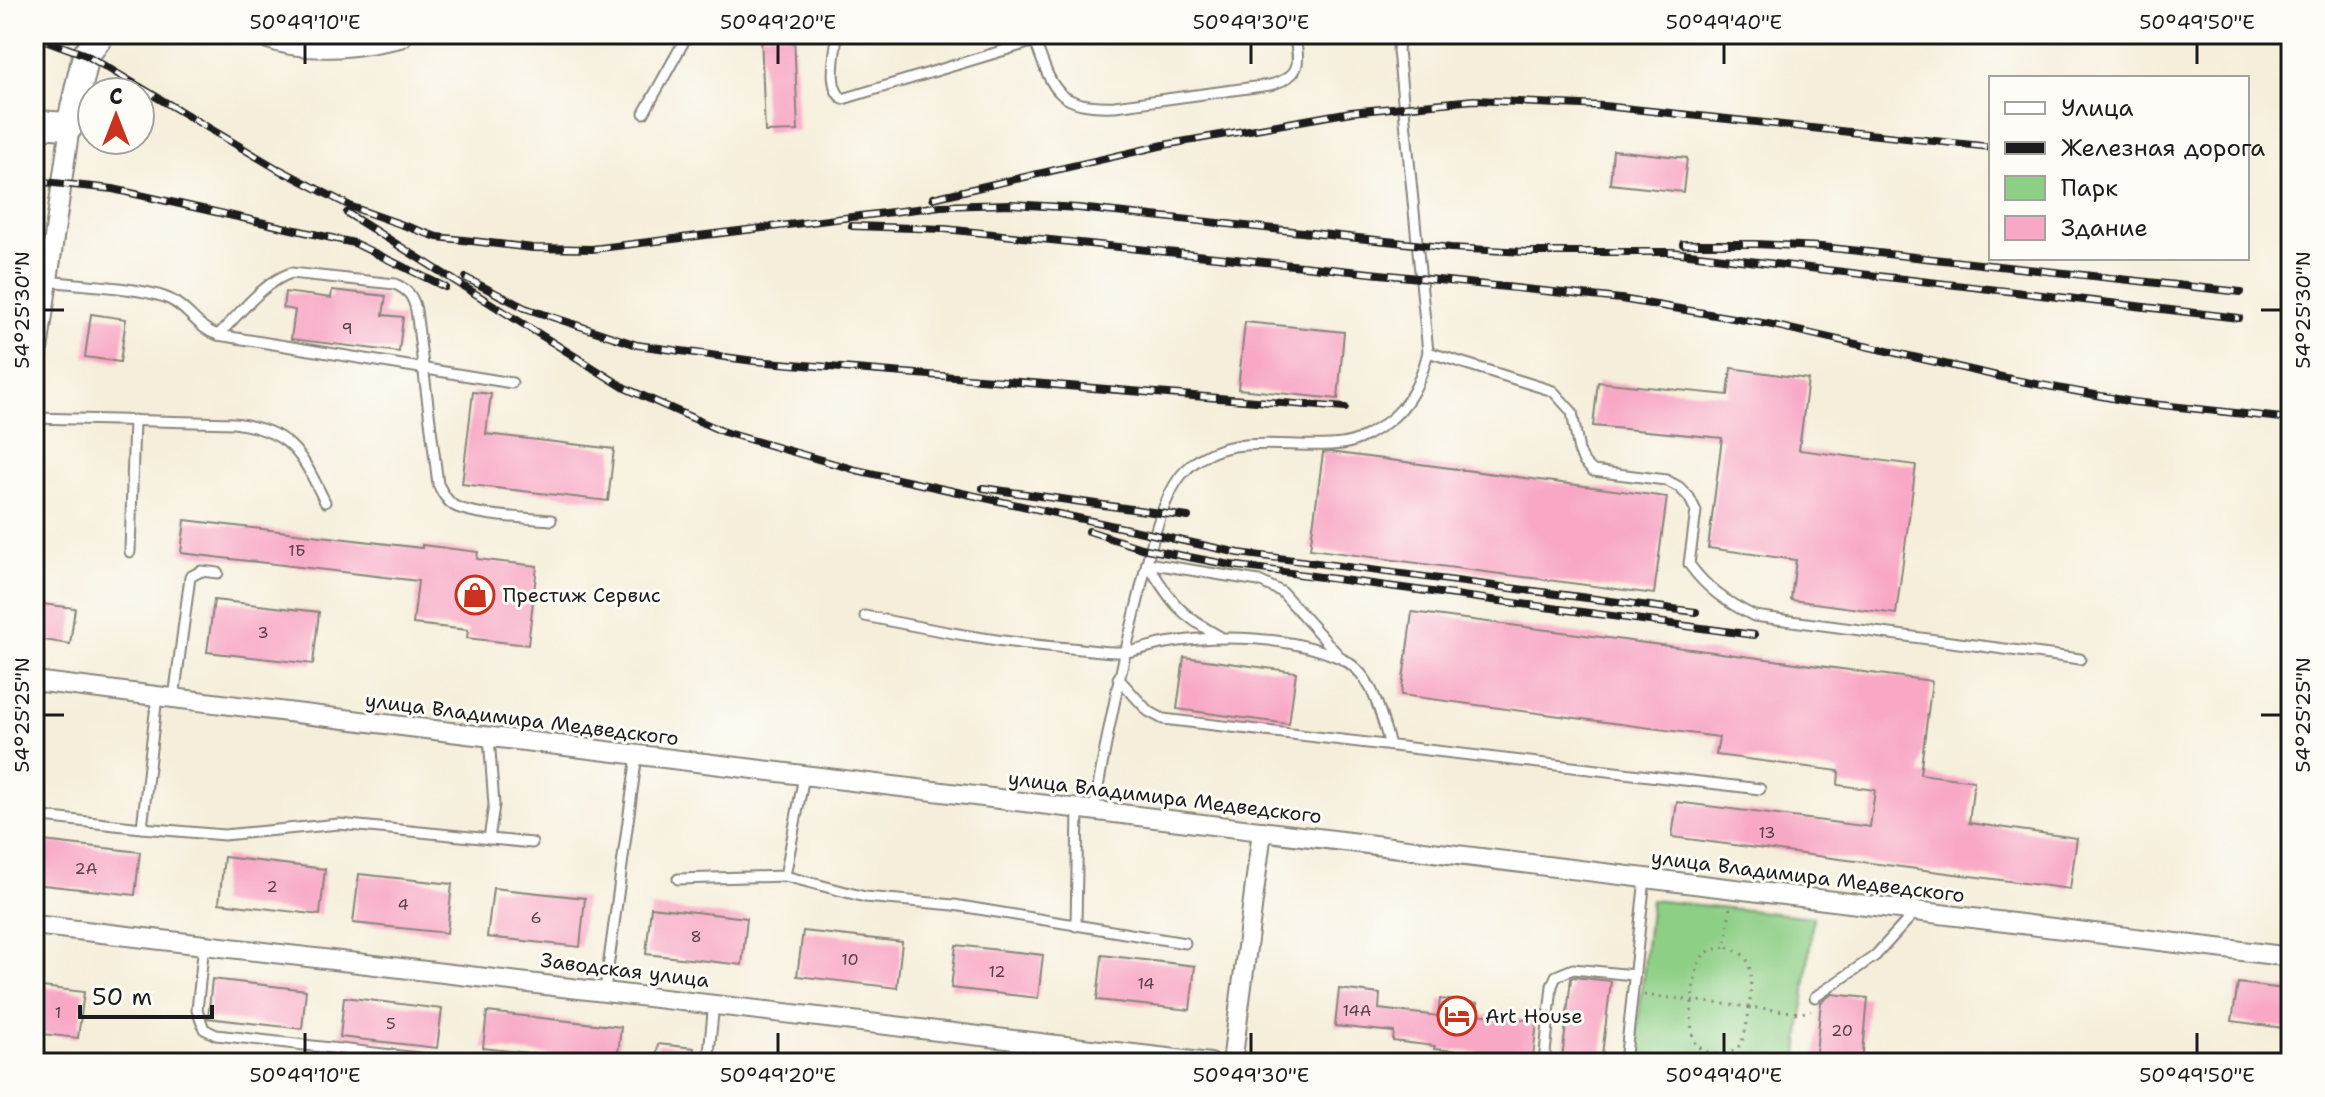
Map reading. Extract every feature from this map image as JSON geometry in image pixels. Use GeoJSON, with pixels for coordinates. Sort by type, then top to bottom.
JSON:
{"type":"FeatureCollection","features":[{"type":"Feature","properties":{"kind":"street"},"geometry":{"type":"LineString","coordinates":[[34,378],[70,126],[86,55],[101,34]]}},
{"type":"Feature","properties":{"kind":"street"},"geometry":{"type":"LineString","coordinates":[[265,34],[318,44],[368,41],[399,34]]}},
{"type":"Feature","properties":{"kind":"street"},"geometry":{"type":"LineString","coordinates":[[34,124],[70,126]]}},
{"type":"Feature","properties":{"kind":"street","name":"улица Владимира Медведского"},"geometry":{"type":"LineString","coordinates":[[34,681],[2291,957]]}},
{"type":"Feature","properties":{"kind":"street"},"geometry":{"type":"LineString","coordinates":[[1232,1063],[1262,831]]}},
{"type":"Feature","properties":{"kind":"street","name":"Заводская улица"},"geometry":{"type":"LineString","coordinates":[[34,925],[1210,1063]]}},
{"type":"Feature","properties":{"kind":"lane"},"geometry":{"type":"LineString","coordinates":[[644,113],[688,34]]}},
{"type":"Feature","properties":{"kind":"lane"},"geometry":{"type":"LineString","coordinates":[[837,34],[833,84],[836,94],[843,99],[1058,34]]}},
{"type":"Feature","properties":{"kind":"lane"},"geometry":{"type":"LineString","coordinates":[[1035,41],[1052,86],[1068,99],[1091,107],[1103,107],[1288,80],[1296,69],[1299,56],[1294,34]]}},
{"type":"Feature","properties":{"kind":"lane"},"geometry":{"type":"LineString","coordinates":[[1076,926],[1086,810],[1147,563],[1171,489],[1197,459],[1216,449],[1238,445],[1344,444],[1370,434],[1394,418],[1412,396],[1423,373],[1428,352],[1400,64],[1400,34]]}},
{"type":"Feature","properties":{"kind":"lane"},"geometry":{"type":"LineString","coordinates":[[218,335],[269,285],[291,273],[395,284],[406,289],[413,298],[438,484],[444,495],[453,505],[471,511],[551,520]]}},
{"type":"Feature","properties":{"kind":"lane"},"geometry":{"type":"LineString","coordinates":[[46,281],[161,296],[181,305],[205,330],[218,335],[512,383]]}},
{"type":"Feature","properties":{"kind":"lane"},"geometry":{"type":"LineString","coordinates":[[1428,352],[1553,391],[1572,412],[1579,451],[1593,471],[1666,480],[1679,487],[1696,511],[1689,564],[1703,583],[1723,601],[1754,616],[2080,659]]}},
{"type":"Feature","properties":{"kind":"lane"},"geometry":{"type":"LineString","coordinates":[[34,418],[234,423],[260,427],[283,438],[300,454],[325,502]]}},
{"type":"Feature","properties":{"kind":"lane"},"geometry":{"type":"LineString","coordinates":[[130,552],[134,420]]}},
{"type":"Feature","properties":{"kind":"lane"},"geometry":{"type":"LineString","coordinates":[[1147,563],[1169,599],[1191,620],[1222,638]]}},
{"type":"Feature","properties":{"kind":"lane"},"geometry":{"type":"LineString","coordinates":[[1147,563],[1259,581],[1282,592],[1371,688],[1390,745]]}},
{"type":"Feature","properties":{"kind":"lane"},"geometry":{"type":"LineString","coordinates":[[142,828],[190,577],[201,571],[218,573]]}},
{"type":"Feature","properties":{"kind":"lane"},"geometry":{"type":"LineString","coordinates":[[865,616],[1004,642],[1125,652],[1164,643],[1222,638],[1268,641],[1342,659]]}},
{"type":"Feature","properties":{"kind":"lane"},"geometry":{"type":"LineString","coordinates":[[1118,678],[1148,711],[1163,719],[1760,789]]}},
{"type":"Feature","properties":{"kind":"lane"},"geometry":{"type":"LineString","coordinates":[[489,737],[494,805],[489,839]]}},
{"type":"Feature","properties":{"kind":"lane"},"geometry":{"type":"LineString","coordinates":[[605,990],[637,755]]}},
{"type":"Feature","properties":{"kind":"lane"},"geometry":{"type":"LineString","coordinates":[[785,876],[804,776]]}},
{"type":"Feature","properties":{"kind":"lane"},"geometry":{"type":"LineString","coordinates":[[34,816],[224,835],[339,824],[532,843]]}},
{"type":"Feature","properties":{"kind":"lane"},"geometry":{"type":"LineString","coordinates":[[678,879],[785,876],[865,897],[954,905],[1185,943]]}},
{"type":"Feature","properties":{"kind":"lane"},"geometry":{"type":"LineString","coordinates":[[1625,1063],[1645,878]]}},
{"type":"Feature","properties":{"kind":"lane"},"geometry":{"type":"LineString","coordinates":[[1815,997],[1875,956],[1916,911]]}},
{"type":"Feature","properties":{"kind":"lane"},"geometry":{"type":"LineString","coordinates":[[204,944],[197,1010],[204,1029],[216,1035],[463,1063]]}},
{"type":"Feature","properties":{"kind":"lane"},"geometry":{"type":"LineString","coordinates":[[1544,1063],[1552,986],[1556,976],[1573,969],[1634,975]]}},
{"type":"Feature","properties":{"kind":"lane"},"geometry":{"type":"LineString","coordinates":[[708,1063],[714,1003]]}},
{"type":"Feature","properties":{"kind":"path"},"geometry":{"type":"LineString","coordinates":[[1726,947],[1731,889]]}},
{"type":"Feature","properties":{"kind":"path"},"geometry":{"type":"LineString","coordinates":[[1726,947],[1738,951],[1752,969],[1745,1037],[1737,1048],[1727,1054],[1716,1055],[1704,1051],[1695,1043],[1691,1032],[1693,1001],[1697,964],[1712,949],[1726,947]]}},
{"type":"Feature","properties":{"kind":"path"},"geometry":{"type":"LineString","coordinates":[[1632,994],[1806,1012],[1814,1005],[1815,997]]}},
{"type":"Feature","properties":{"kind":"path"},"geometry":{"type":"LineString","coordinates":[[1715,1063],[1716,1055]]}},
{"type":"Feature","properties":{"kind":"green space"},"geometry":{"type":"Polygon","coordinates":[[[1651,900],[1813,917],[1797,1063],[1634,1063],[1651,900]]]}},
{"type":"Feature","properties":{"kind":"building"},"geometry":{"type":"Polygon","coordinates":[[[761,34],[794,34],[798,131],[765,132],[761,34]]]}},
{"type":"Feature","properties":{"kind":"building"},"geometry":{"type":"Polygon","coordinates":[[[1613,150],[1687,158],[1683,192],[1610,184],[1613,150]]]}},
{"type":"Feature","properties":{"kind":"building"},"geometry":{"type":"Polygon","coordinates":[[[332,290],[386,296],[383,315],[403,317],[399,352],[291,339],[295,310],[283,308],[285,292],[331,298],[332,290]]]}},
{"type":"Feature","properties":{"kind":"building"},"geometry":{"type":"Polygon","coordinates":[[[91,314],[126,319],[120,362],[85,357],[91,314]]]}},
{"type":"Feature","properties":{"kind":"building"},"geometry":{"type":"Polygon","coordinates":[[[1245,322],[1344,332],[1338,399],[1238,389],[1245,322]]]}},
{"type":"Feature","properties":{"kind":"building"},"geometry":{"type":"Polygon","coordinates":[[[1731,368],[1808,379],[1799,450],[1916,465],[1896,614],[1791,600],[1796,560],[1708,548],[1722,438],[1593,426],[1598,382],[1728,395],[1731,368]]]}},
{"type":"Feature","properties":{"kind":"building"},"geometry":{"type":"Polygon","coordinates":[[[473,392],[491,394],[486,434],[614,449],[608,501],[462,484],[473,392]]]}},
{"type":"Feature","properties":{"kind":"building"},"geometry":{"type":"Polygon","coordinates":[[[1323,453],[1667,497],[1654,594],[1310,549],[1323,453]]]}},
{"type":"Feature","properties":{"kind":"building"},"geometry":{"type":"Polygon","coordinates":[[[185,520],[478,552],[477,559],[537,566],[528,645],[467,638],[468,630],[413,624],[418,581],[181,553],[185,520]]]}},
{"type":"Feature","properties":{"kind":"building"},"geometry":{"type":"Polygon","coordinates":[[[214,600],[319,612],[313,664],[207,652],[214,600]]]}},
{"type":"Feature","properties":{"kind":"building"},"geometry":{"type":"Polygon","coordinates":[[[42,604],[75,608],[70,644],[37,639],[42,604]]]}},
{"type":"Feature","properties":{"kind":"building"},"geometry":{"type":"Polygon","coordinates":[[[1412,612],[1932,681],[1920,774],[1974,781],[1969,823],[2077,838],[2070,889],[1672,837],[1677,802],[1870,827],[1875,790],[1838,785],[1839,771],[1716,755],[1719,737],[1401,695],[1412,612]]]}},
{"type":"Feature","properties":{"kind":"building"},"geometry":{"type":"Polygon","coordinates":[[[1184,657],[1296,672],[1289,724],[1177,709],[1184,657]]]}},
{"type":"Feature","properties":{"kind":"building"},"geometry":{"type":"Polygon","coordinates":[[[34,840],[140,852],[135,895],[34,884],[34,840]]]}},
{"type":"Feature","properties":{"kind":"building"},"geometry":{"type":"Polygon","coordinates":[[[224,857],[325,869],[320,915],[219,903],[224,857]]]}},
{"type":"Feature","properties":{"kind":"building"},"geometry":{"type":"Polygon","coordinates":[[[359,874],[452,884],[447,933],[353,923],[359,874]]]}},
{"type":"Feature","properties":{"kind":"building"},"geometry":{"type":"Polygon","coordinates":[[[493,888],[585,898],[580,947],[487,937],[493,888]]]}},
{"type":"Feature","properties":{"kind":"building"},"geometry":{"type":"Polygon","coordinates":[[[651,907],[747,918],[742,965],[646,954],[651,907]]]}},
{"type":"Feature","properties":{"kind":"building"},"geometry":{"type":"Polygon","coordinates":[[[803,931],[902,942],[897,988],[797,976],[803,931]]]}},
{"type":"Feature","properties":{"kind":"building"},"geometry":{"type":"Polygon","coordinates":[[[956,945],[1043,955],[1038,998],[951,988],[956,945]]]}},
{"type":"Feature","properties":{"kind":"building"},"geometry":{"type":"Polygon","coordinates":[[[1102,955],[1195,966],[1190,1010],[1097,1000],[1102,955]]]}},
{"type":"Feature","properties":{"kind":"building"},"geometry":{"type":"Polygon","coordinates":[[[1571,978],[1611,981],[1601,1063],[1562,1060],[1571,978]]]}},
{"type":"Feature","properties":{"kind":"building"},"geometry":{"type":"Polygon","coordinates":[[[212,979],[306,990],[302,1029],[208,1018],[212,979]]]}},
{"type":"Feature","properties":{"kind":"building"},"geometry":{"type":"Polygon","coordinates":[[[2238,983],[2291,990],[2291,1029],[2232,1021],[2238,983]]]}},
{"type":"Feature","properties":{"kind":"building"},"geometry":{"type":"Polygon","coordinates":[[[34,986],[84,992],[78,1038],[34,1033],[34,986]]]}},
{"type":"Feature","properties":{"kind":"building"},"geometry":{"type":"Polygon","coordinates":[[[1339,989],[1380,994],[1379,1009],[1438,1016],[1440,999],[1478,1003],[1477,1014],[1537,1021],[1533,1057],[1434,1049],[1435,1046],[1393,1041],[1394,1032],[1335,1026],[1339,989]]]}},
{"type":"Feature","properties":{"kind":"building"},"geometry":{"type":"Polygon","coordinates":[[[1832,994],[1868,998],[1862,1063],[1815,1063],[1821,1002],[1832,994]]]}},
{"type":"Feature","properties":{"kind":"building"},"geometry":{"type":"Polygon","coordinates":[[[344,997],[442,1009],[437,1048],[340,1037],[344,997]]]}},
{"type":"Feature","properties":{"kind":"building"},"geometry":{"type":"Polygon","coordinates":[[[487,1012],[621,1027],[617,1063],[483,1048],[487,1012]]]}},
{"type":"Feature","properties":{"kind":"building"},"geometry":{"type":"Polygon","coordinates":[[[658,1044],[694,1048],[693,1063],[656,1063],[658,1044]]]}},
{"type":"Feature","properties":{"kind":"railway"},"geometry":{"type":"LineString","coordinates":[[34,36],[86,55],[286,174]]}},
{"type":"Feature","properties":{"kind":"railway"},"geometry":{"type":"LineString","coordinates":[[933,198],[1164,145],[1351,112],[1474,100],[1604,106],[1989,147]]}},
{"type":"Feature","properties":{"kind":"railway"},"geometry":{"type":"LineString","coordinates":[[279,169],[352,207],[437,237],[533,248],[592,249],[941,206],[1011,204],[1078,208],[1451,248],[1525,252],[1672,252],[2239,318]]}},
{"type":"Feature","properties":{"kind":"railway"},"geometry":{"type":"LineString","coordinates":[[34,181],[113,189],[354,243],[445,287]]}},
{"type":"Feature","properties":{"kind":"railway"},"geometry":{"type":"LineString","coordinates":[[347,213],[625,388],[724,432],[856,470],[1239,553],[1696,612]]}},
{"type":"Feature","properties":{"kind":"railway"},"geometry":{"type":"LineString","coordinates":[[852,226],[945,229],[1621,299],[1768,324],[2015,380],[2133,402],[2291,419]]}},
{"type":"Feature","properties":{"kind":"railway"},"geometry":{"type":"LineString","coordinates":[[1683,244],[1822,247],[2241,292]]}},
{"type":"Feature","properties":{"kind":"railway"},"geometry":{"type":"LineString","coordinates":[[466,278],[525,308],[637,345],[754,361],[1345,408]]}},
{"type":"Feature","properties":{"kind":"railway"},"geometry":{"type":"LineString","coordinates":[[983,488],[1188,517]]}},
{"type":"Feature","properties":{"kind":"railway"},"geometry":{"type":"LineString","coordinates":[[1089,531],[1141,548],[1231,565],[1754,635]]}},
{"type":"Feature","properties":{"kind":"place","name":"Престиж Сервис"},"geometry":{"type":"Point","coordinates":[475,595]}},
{"type":"Feature","properties":{"kind":"place","name":"Art House"},"geometry":{"type":"Point","coordinates":[1457,1016]}}]}
